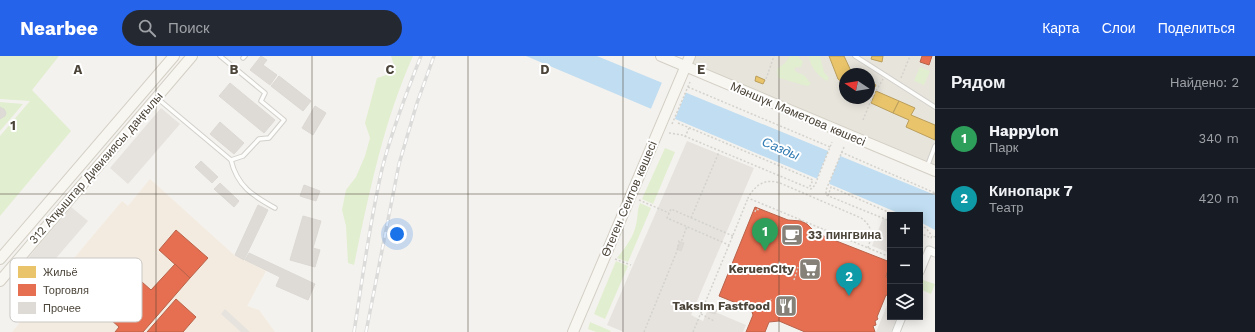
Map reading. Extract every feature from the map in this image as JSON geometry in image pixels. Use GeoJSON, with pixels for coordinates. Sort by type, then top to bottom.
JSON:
{"type":"FeatureCollection","features":[{"type":"Feature","properties":{"kind":"main road","name":"312 Атқыштар Дивизиясы даңғылы"},"geometry":{"type":"LineString","coordinates":[[0,259],[174,56]]}},
{"type":"Feature","properties":{"kind":"main road","name":"312 Атқыштар Дивизиясы даңғылы"},"geometry":{"type":"LineString","coordinates":[[20,258],[192,56]]}},
{"type":"Feature","properties":{"kind":"main road","name":"Мәншүк Мәметова көшесі"},"geometry":{"type":"LineString","coordinates":[[661,56],[931,170]]}},
{"type":"Feature","properties":{"kind":"main road","name":"Өтеген Сеитов көшесі"},"geometry":{"type":"LineString","coordinates":[[577,331],[668,122],[683,85],[686,67],[690,56]]}},
{"type":"Feature","properties":{"kind":"main road"},"geometry":{"type":"LineString","coordinates":[[140,96],[154,101]]}},
{"type":"Feature","properties":{"kind":"main road","name":"312 Атқыштар Дивизиясы даңғылы"},"geometry":{"type":"LineString","coordinates":[[0,281],[10,269]]}},
{"type":"Feature","properties":{"kind":"street"},"geometry":{"type":"LineString","coordinates":[[923,265],[929,250],[935,253]]}},
{"type":"Feature","properties":{"kind":"street"},"geometry":{"type":"LineString","coordinates":[[896,332],[901,320]]}},
{"type":"Feature","properties":{"kind":"lane"},"geometry":{"type":"LineString","coordinates":[[220,56],[265,93],[261,101],[284,120],[269,138],[259,139],[243,156],[231,160]]}},
{"type":"Feature","properties":{"kind":"lane"},"geometry":{"type":"LineString","coordinates":[[855,56],[935,107]]}},
{"type":"Feature","properties":{"kind":"lane"},"geometry":{"type":"LineString","coordinates":[[154,101],[231,160],[234,175],[254,196],[275,208]]}},
{"type":"Feature","properties":{"kind":"lane"},"geometry":{"type":"LineString","coordinates":[[931,170],[935,146]]}},
{"type":"Feature","properties":{"kind":"path"},"geometry":{"type":"LineString","coordinates":[[766,79],[774,56]]}},
{"type":"Feature","properties":{"kind":"path"},"geometry":{"type":"LineString","coordinates":[[898,84],[910,56]]}},
{"type":"Feature","properties":{"kind":"path"},"geometry":{"type":"LineString","coordinates":[[863,120],[872,98],[885,76]]}},
{"type":"Feature","properties":{"kind":"path"},"geometry":{"type":"LineString","coordinates":[[668,122],[683,85],[690,82]]}},
{"type":"Feature","properties":{"kind":"path"},"geometry":{"type":"LineString","coordinates":[[683,85],[830,148]]}},
{"type":"Feature","properties":{"kind":"path"},"geometry":{"type":"LineString","coordinates":[[678,123],[813,180],[809,188]]}},
{"type":"Feature","properties":{"kind":"path"},"geometry":{"type":"LineString","coordinates":[[685,137],[689,128]]}},
{"type":"Feature","properties":{"kind":"path"},"geometry":{"type":"LineString","coordinates":[[669,133],[685,137],[809,188],[815,185],[832,142]]}},
{"type":"Feature","properties":{"kind":"path"},"geometry":{"type":"LineString","coordinates":[[844,147],[826,190],[828,196],[887,220]]}},
{"type":"Feature","properties":{"kind":"path"},"geometry":{"type":"LineString","coordinates":[[691,218],[719,152]]}},
{"type":"Feature","properties":{"kind":"path"},"geometry":{"type":"LineString","coordinates":[[841,152],[935,193]]}},
{"type":"Feature","properties":{"kind":"path"},"geometry":{"type":"LineString","coordinates":[[693,332],[748,198],[757,185],[773,181],[866,221],[872,232],[868,248]]}},
{"type":"Feature","properties":{"kind":"path"},"geometry":{"type":"LineString","coordinates":[[828,196],[831,188],[888,212]]}},
{"type":"Feature","properties":{"kind":"path"},"geometry":{"type":"LineString","coordinates":[[748,198],[887,256]]}},
{"type":"Feature","properties":{"kind":"path"},"geometry":{"type":"LineString","coordinates":[[639,200],[669,213]]}},
{"type":"Feature","properties":{"kind":"path"},"geometry":{"type":"LineString","coordinates":[[729,245],[667,218],[669,213],[671,209],[733,236]]}},
{"type":"Feature","properties":{"kind":"path"},"geometry":{"type":"LineString","coordinates":[[755,212],[756,209],[759,210]]}},
{"type":"Feature","properties":{"kind":"path"},"geometry":{"type":"LineString","coordinates":[[644,332],[676,254],[679,242],[682,240],[687,226]]}},
{"type":"Feature","properties":{"kind":"path"},"geometry":{"type":"LineString","coordinates":[[923,227],[926,228],[932,236]]}},
{"type":"Feature","properties":{"kind":"path"},"geometry":{"type":"LineString","coordinates":[[923,234],[931,238],[932,236],[935,237]]}},
{"type":"Feature","properties":{"kind":"path"},"geometry":{"type":"LineString","coordinates":[[615,259],[631,265]]}},
{"type":"Feature","properties":{"kind":"path"},"geometry":{"type":"LineString","coordinates":[[776,271],[780,261]]}},
{"type":"Feature","properties":{"kind":"path"},"geometry":{"type":"LineString","coordinates":[[794,280],[798,267]]}},
{"type":"Feature","properties":{"kind":"path"},"geometry":{"type":"LineString","coordinates":[[768,307],[771,299]]}},
{"type":"Feature","properties":{"kind":"path"},"geometry":{"type":"LineString","coordinates":[[788,315],[791,307]]}},
{"type":"Feature","properties":{"kind":"path"},"geometry":{"type":"LineString","coordinates":[[700,314],[714,321]]}},
{"type":"Feature","properties":{"kind":"shaded area"},"geometry":{"type":"Polygon","coordinates":[[[690,56],[935,56],[935,171],[685,67],[690,56]]]}},
{"type":"Feature","properties":{"kind":"shaded area"},"geometry":{"type":"Polygon","coordinates":[[[161,108],[180,124],[128,184],[110,168],[161,108]]]}},
{"type":"Feature","properties":{"kind":"shaded area"},"geometry":{"type":"Polygon","coordinates":[[[687,141],[754,168],[691,315],[703,321],[708,309],[746,325],[743,332],[624,332],[607,325],[687,141]]]}},
{"type":"Feature","properties":{"kind":"shaded area"},"geometry":{"type":"Polygon","coordinates":[[[150,179],[234,255],[266,271],[247,306],[259,310],[275,332],[12,332],[20,322],[142,322],[142,258],[74,258],[122,201],[128,206],[150,179]]]}},
{"type":"Feature","properties":{"kind":"shaded area"},"geometry":{"type":"Polygon","coordinates":[[[71,207],[88,221],[56,258],[29,257],[71,207]]]}},
{"type":"Feature","properties":{"kind":"shaded area"},"geometry":{"type":"Polygon","coordinates":[[[883,218],[887,220],[887,252],[872,246],[883,218]]]}},
{"type":"Feature","properties":{"kind":"shaded area"},"geometry":{"type":"Polygon","coordinates":[[[887,305],[887,320],[896,320],[891,332],[876,332],[887,305]]]}},
{"type":"Feature","properties":{"kind":"shaded area"},"geometry":{"type":"Polygon","coordinates":[[[225,309],[250,332],[241,332],[221,314],[225,309]]]}},
{"type":"Feature","properties":{"kind":"green space"},"geometry":{"type":"Polygon","coordinates":[[[0,56],[59,56],[32,90],[71,131],[0,216],[0,136],[30,101],[0,99],[0,56]]]}},
{"type":"Feature","properties":{"kind":"green space"},"geometry":{"type":"Polygon","coordinates":[[[391,56],[413,56],[402,81],[385,133],[371,185],[354,265],[348,263],[346,226],[342,210],[346,190],[356,177],[365,156],[370,138],[365,123],[377,78],[389,74],[395,69],[391,56]]]}},
{"type":"Feature","properties":{"kind":"green space"},"geometry":{"type":"Polygon","coordinates":[[[790,56],[798,56],[803,62],[801,67],[794,68],[796,72],[804,75],[811,84],[808,86],[778,78],[777,69],[785,63],[790,56]]]}},
{"type":"Feature","properties":{"kind":"green space"},"geometry":{"type":"Polygon","coordinates":[[[809,56],[820,56],[824,72],[829,78],[827,81],[815,71],[809,56]]]}},
{"type":"Feature","properties":{"kind":"green space"},"geometry":{"type":"Polygon","coordinates":[[[920,67],[930,71],[924,85],[914,81],[920,67]]]}},
{"type":"Feature","properties":{"kind":"green space"},"geometry":{"type":"Polygon","coordinates":[[[0,102],[23,104],[0,131],[0,102]]]}},
{"type":"Feature","properties":{"kind":"green space"},"geometry":{"type":"Polygon","coordinates":[[[665,148],[675,152],[653,204],[642,199],[665,148]]]}},
{"type":"Feature","properties":{"kind":"green space"},"geometry":{"type":"Polygon","coordinates":[[[640,203],[651,208],[628,262],[617,258],[631,239],[636,225],[640,203]]]}},
{"type":"Feature","properties":{"kind":"green space"},"geometry":{"type":"Polygon","coordinates":[[[616,261],[628,266],[605,319],[594,314],[616,261]]]}},
{"type":"Feature","properties":{"kind":"green space"},"geometry":{"type":"Polygon","coordinates":[[[923,280],[935,284],[931,294],[923,290],[923,280]]]}},
{"type":"Feature","properties":{"kind":"green space"},"geometry":{"type":"Polygon","coordinates":[[[590,322],[611,331],[596,332],[588,329],[590,322]]]}},
{"type":"Feature","properties":{"kind":"water","name":"Сазды"},"geometry":{"type":"Polygon","coordinates":[[[526,56],[597,56],[935,195],[935,230],[923,224],[923,212],[896,212],[526,56]]]}},
{"type":"Feature","properties":{"kind":"pier"},"geometry":{"type":"Polygon","coordinates":[[[663,80],[687,90],[674,121],[650,111],[663,80]]]}},
{"type":"Feature","properties":{"kind":"pier"},"geometry":{"type":"Polygon","coordinates":[[[829,149],[841,154],[828,186],[816,181],[829,149]]]}},
{"type":"Feature","properties":{"kind":"building: Жильё"},"geometry":{"type":"Polygon","coordinates":[[[829,56],[844,56],[850,68],[839,68],[839,80],[829,56]]]}},
{"type":"Feature","properties":{"kind":"building: Жильё"},"geometry":{"type":"Polygon","coordinates":[[[872,56],[883,56],[882,62],[871,59],[872,56]]]}},
{"type":"Feature","properties":{"kind":"building: Жильё"},"geometry":{"type":"Polygon","coordinates":[[[756,76],[765,80],[763,84],[755,81],[756,76]]]}},
{"type":"Feature","properties":{"kind":"building: Жильё"},"geometry":{"type":"Polygon","coordinates":[[[876,91],[899,101],[893,113],[873,104],[875,104],[876,91]]]}},
{"type":"Feature","properties":{"kind":"building: Жильё"},"geometry":{"type":"Polygon","coordinates":[[[899,101],[915,108],[911,115],[935,125],[935,140],[906,127],[909,120],[893,113],[899,101]]]}},
{"type":"Feature","properties":{"kind":"building: Торговля"},"geometry":{"type":"Polygon","coordinates":[[[922,56],[932,56],[929,65],[920,62],[922,56]]]}},
{"type":"Feature","properties":{"kind":"building: Торговля","name":"KeruenCity"},"geometry":{"type":"Polygon","coordinates":[[[755,207],[788,220],[801,221],[807,224],[816,233],[887,261],[887,295],[877,317],[878,319],[875,321],[876,325],[873,326],[875,332],[805,332],[779,321],[769,322],[765,332],[746,332],[753,315],[751,309],[719,296],[755,207]]]}},
{"type":"Feature","properties":{"kind":"building: Торговля"},"geometry":{"type":"Polygon","coordinates":[[[176,230],[208,258],[190,278],[159,250],[176,230]]]}},
{"type":"Feature","properties":{"kind":"building: Торговля"},"geometry":{"type":"Polygon","coordinates":[[[175,264],[190,278],[143,332],[115,332],[119,327],[113,322],[142,322],[142,282],[151,290],[175,264]]]}},
{"type":"Feature","properties":{"kind":"building: Торговля"},"geometry":{"type":"Polygon","coordinates":[[[176,299],[196,317],[183,332],[147,332],[176,299]]]}},
{"type":"Feature","properties":{"kind":"building: Прочее"},"geometry":{"type":"Polygon","coordinates":[[[261,56],[267,60],[263,65],[277,75],[270,85],[250,70],[261,56]]]}},
{"type":"Feature","properties":{"kind":"building: Прочее"},"geometry":{"type":"Polygon","coordinates":[[[279,76],[311,101],[303,111],[271,86],[279,76]]]}},
{"type":"Feature","properties":{"kind":"building: Прочее"},"geometry":{"type":"Polygon","coordinates":[[[230,83],[275,120],[264,133],[219,96],[230,83]]]}},
{"type":"Feature","properties":{"kind":"building: Прочее"},"geometry":{"type":"Polygon","coordinates":[[[315,106],[326,113],[313,135],[302,128],[315,106]]]}},
{"type":"Feature","properties":{"kind":"building: Прочее"},"geometry":{"type":"Polygon","coordinates":[[[0,107],[4,109],[6,113],[5,116],[0,119],[0,107]]]}},
{"type":"Feature","properties":{"kind":"building: Прочее"},"geometry":{"type":"Polygon","coordinates":[[[220,122],[244,143],[234,154],[210,134],[220,122]]]}},
{"type":"Feature","properties":{"kind":"building: Прочее"},"geometry":{"type":"Polygon","coordinates":[[[201,161],[218,177],[212,183],[195,167],[201,161]]]}},
{"type":"Feature","properties":{"kind":"building: Прочее"},"geometry":{"type":"Polygon","coordinates":[[[220,183],[239,201],[234,207],[214,189],[220,183]]]}},
{"type":"Feature","properties":{"kind":"building: Прочее"},"geometry":{"type":"Polygon","coordinates":[[[304,185],[320,191],[316,201],[300,196],[304,185]]]}},
{"type":"Feature","properties":{"kind":"building: Прочее"},"geometry":{"type":"Polygon","coordinates":[[[258,205],[268,210],[244,260],[235,255],[258,205]]]}},
{"type":"Feature","properties":{"kind":"building: Прочее"},"geometry":{"type":"Polygon","coordinates":[[[303,216],[321,221],[313,248],[320,250],[315,267],[290,260],[303,216]]]}},
{"type":"Feature","properties":{"kind":"building: Прочее"},"geometry":{"type":"Polygon","coordinates":[[[680,242],[684,243],[681,251],[677,249],[680,242]]]}},
{"type":"Feature","properties":{"kind":"building: Прочее"},"geometry":{"type":"Polygon","coordinates":[[[249,253],[315,284],[308,300],[276,286],[280,277],[245,260],[249,253]]]}},
{"type":"Feature","properties":{"kind":"building: Прочее"},"geometry":{"type":"Polygon","coordinates":[[[710,307],[717,310],[715,314],[709,312],[710,307]]]}},
{"type":"Feature","properties":{"kind":"railway"},"geometry":{"type":"LineString","coordinates":[[354,332],[378,185],[391,137],[421,56]]}},
{"type":"Feature","properties":{"kind":"railway"},"geometry":{"type":"LineString","coordinates":[[366,332],[399,164],[417,103],[434,56]]}},
{"type":"Feature","properties":{"kind":"place","name":"33 пингвина"},"geometry":{"type":"Point","coordinates":[792,235]}},
{"type":"Feature","properties":{"kind":"place","name":"Happylon"},"geometry":{"type":"Point","coordinates":[765,251]}},
{"type":"Feature","properties":{"kind":"place","name":"KeruenCity"},"geometry":{"type":"Point","coordinates":[810,269]}},
{"type":"Feature","properties":{"kind":"place","name":"Кинопарк 7"},"geometry":{"type":"Point","coordinates":[849,296]}},
{"type":"Feature","properties":{"kind":"place","name":"Taksim Fastfood"},"geometry":{"type":"Point","coordinates":[786,306]}}]}
